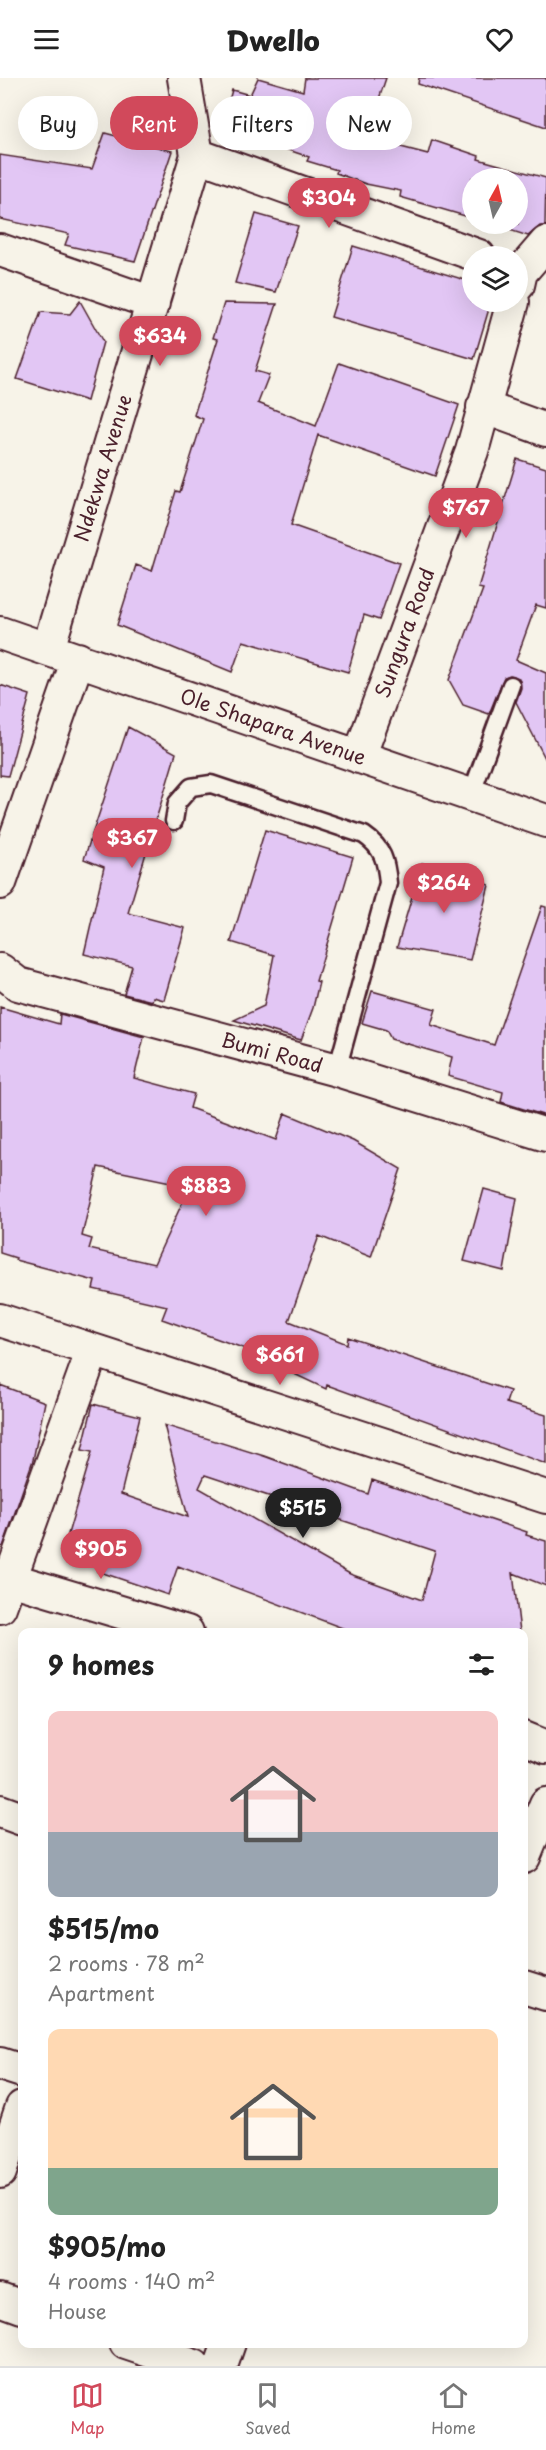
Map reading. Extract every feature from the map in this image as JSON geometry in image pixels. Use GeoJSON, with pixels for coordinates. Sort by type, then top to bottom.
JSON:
{"type":"FeatureCollection","features":[{"type":"Feature","properties":{"kind":"street","name":"Ndekwa Avenue"},"geometry":{"type":"LineString","coordinates":[[48,650],[197,155],[184,78]]}},
{"type":"Feature","properties":{"kind":"street"},"geometry":{"type":"LineString","coordinates":[[197,155],[462,250]]}},
{"type":"Feature","properties":{"kind":"street"},"geometry":{"type":"LineString","coordinates":[[528,265],[546,243]]}},
{"type":"Feature","properties":{"kind":"street"},"geometry":{"type":"LineString","coordinates":[[0,250],[153,303]]}},
{"type":"Feature","properties":{"kind":"street","name":"Sungura Road"},"geometry":{"type":"LineString","coordinates":[[359,757],[472,451],[510,312]]}},
{"type":"Feature","properties":{"kind":"street"},"geometry":{"type":"LineString","coordinates":[[483,407],[546,430]]}},
{"type":"Feature","properties":{"kind":"street","name":"Ole Shapara Avenue"},"geometry":{"type":"LineString","coordinates":[[0,633],[546,821]]}},
{"type":"Feature","properties":{"kind":"street"},"geometry":{"type":"LineString","coordinates":[[0,883],[78,659]]}},
{"type":"Feature","properties":{"kind":"street","name":"Bumi Road"},"geometry":{"type":"LineString","coordinates":[[0,970],[18,984],[337,1070],[546,1135]]}},
{"type":"Feature","properties":{"kind":"street"},"geometry":{"type":"LineString","coordinates":[[0,1320],[92,1352],[546,1497]]}},
{"type":"Feature","properties":{"kind":"street"},"geometry":{"type":"LineString","coordinates":[[92,1352],[3,1587],[171,1628]]}},
{"type":"Feature","properties":{"kind":"street"},"geometry":{"type":"LineString","coordinates":[[528,1740],[546,1747]]}},
{"type":"Feature","properties":{"kind":"street"},"geometry":{"type":"LineString","coordinates":[[528,1847],[546,1804]]}},
{"type":"Feature","properties":{"kind":"street"},"geometry":{"type":"LineString","coordinates":[[0,1811],[18,1818]]}},
{"type":"Feature","properties":{"kind":"street"},"geometry":{"type":"LineString","coordinates":[[528,1988],[546,1994]]}},
{"type":"Feature","properties":{"kind":"street"},"geometry":{"type":"LineString","coordinates":[[0,2064],[18,2070]]}},
{"type":"Feature","properties":{"kind":"street"},"geometry":{"type":"LineString","coordinates":[[0,2172],[18,2119]]}},
{"type":"Feature","properties":{"kind":"street"},"geometry":{"type":"LineString","coordinates":[[0,2299],[18,2306]]}},
{"type":"Feature","properties":{"kind":"street"},"geometry":{"type":"LineString","coordinates":[[141,2348],[194,2366]]}},
{"type":"Feature","properties":{"kind":"street"},"geometry":{"type":"LineString","coordinates":[[220,2366],[226,2348]]}},
{"type":"Feature","properties":{"kind":"lane"},"geometry":{"type":"LineString","coordinates":[[471,795],[511,685]]}},
{"type":"Feature","properties":{"kind":"lane"},"geometry":{"type":"LineString","coordinates":[[174,821],[177,803],[191,787],[211,784],[364,835],[375,843],[385,858],[388,883],[337,1070]]}},
{"type":"Feature","properties":{"kind":"building"},"geometry":{"type":"Polygon","coordinates":[[[258,78],[303,91],[305,78],[386,78],[380,96],[326,96],[326,150],[412,150],[428,154],[432,140],[479,156],[478,159],[510,168],[462,168],[462,215],[400,197],[401,191],[366,184],[336,173],[337,170],[307,161],[309,157],[288,150],[314,150],[314,96],[230,96],[232,90],[250,95],[258,78]]]}},
{"type":"Feature","properties":{"kind":"building"},"geometry":{"type":"Polygon","coordinates":[[[419,78],[546,78],[546,127],[418,84],[419,78]]]}},
{"type":"Feature","properties":{"kind":"building"},"geometry":{"type":"Polygon","coordinates":[[[105,133],[110,134],[110,150],[172,151],[135,261],[65,245],[69,234],[0,219],[0,155],[92,169],[105,133]]]}},
{"type":"Feature","properties":{"kind":"building"},"geometry":{"type":"Polygon","coordinates":[[[528,173],[546,178],[545,226],[540,226],[528,236],[522,234],[528,234],[528,173]]]}},
{"type":"Feature","properties":{"kind":"building"},"geometry":{"type":"Polygon","coordinates":[[[256,214],[298,226],[276,292],[235,283],[256,214]]]}},
{"type":"Feature","properties":{"kind":"building"},"geometry":{"type":"Polygon","coordinates":[[[353,246],[462,279],[462,312],[488,312],[474,359],[331,317],[353,246]]]}},
{"type":"Feature","properties":{"kind":"building"},"geometry":{"type":"Polygon","coordinates":[[[80,301],[103,342],[87,401],[17,379],[41,312],[70,314],[80,301]]]}},
{"type":"Feature","properties":{"kind":"building"},"geometry":{"type":"Polygon","coordinates":[[[224,303],[277,304],[255,371],[269,375],[258,403],[316,426],[339,363],[459,405],[435,476],[318,435],[291,525],[399,563],[379,620],[364,615],[348,672],[243,641],[232,672],[117,625],[136,565],[152,571],[176,491],[180,492],[203,419],[194,415],[218,339],[213,338],[224,303]]]}},
{"type":"Feature","properties":{"kind":"building"},"geometry":{"type":"Polygon","coordinates":[[[517,459],[546,468],[546,608],[536,605],[516,660],[546,673],[546,760],[516,702],[521,688],[519,678],[510,675],[504,677],[489,714],[463,705],[449,680],[483,589],[478,588],[517,459]]]}},
{"type":"Feature","properties":{"kind":"building"},"geometry":{"type":"Polygon","coordinates":[[[0,685],[30,695],[8,776],[0,775],[0,685]]]}},
{"type":"Feature","properties":{"kind":"building"},"geometry":{"type":"Polygon","coordinates":[[[128,727],[176,753],[128,913],[185,928],[164,1000],[153,997],[152,1001],[124,994],[132,966],[84,954],[104,867],[84,859],[128,727]]]}},
{"type":"Feature","properties":{"kind":"building"},"geometry":{"type":"Polygon","coordinates":[[[265,830],[353,857],[316,981],[319,982],[313,1008],[301,1040],[234,1020],[264,1006],[274,955],[231,942],[265,830]]]}},
{"type":"Feature","properties":{"kind":"building"},"geometry":{"type":"Polygon","coordinates":[[[422,863],[489,885],[470,960],[397,947],[422,863]]]}},
{"type":"Feature","properties":{"kind":"building"},"geometry":{"type":"Polygon","coordinates":[[[542,906],[546,907],[546,1116],[501,1102],[503,1092],[448,1076],[452,1057],[391,1039],[386,1030],[362,1023],[372,991],[436,1009],[431,1025],[494,1045],[542,906]]]}},
{"type":"Feature","properties":{"kind":"building"},"geometry":{"type":"Polygon","coordinates":[[[0,1007],[59,1024],[60,1014],[144,1037],[134,1078],[194,1094],[190,1108],[276,1140],[285,1113],[353,1141],[401,1169],[371,1257],[319,1236],[289,1321],[347,1344],[348,1337],[510,1391],[506,1403],[546,1415],[546,1464],[327,1385],[326,1389],[256,1356],[257,1353],[162,1319],[167,1306],[93,1289],[95,1281],[15,1260],[16,1258],[0,1253],[0,1007]],[[98,1167],[82,1236],[92,1239],[89,1249],[154,1264],[190,1186],[98,1167]]]}},
{"type":"Feature","properties":{"kind":"building"},"geometry":{"type":"Polygon","coordinates":[[[484,1189],[517,1198],[504,1271],[464,1261],[484,1189]]]}},
{"type":"Feature","properties":{"kind":"building"},"geometry":{"type":"Polygon","coordinates":[[[0,1385],[45,1402],[33,1460],[3,1547],[0,1546],[0,1385]]]}},
{"type":"Feature","properties":{"kind":"building"},"geometry":{"type":"Polygon","coordinates":[[[93,1404],[140,1416],[121,1494],[188,1517],[164,1425],[264,1456],[368,1494],[372,1480],[527,1532],[526,1535],[546,1541],[546,1586],[513,1573],[520,1628],[342,1628],[178,1566],[168,1595],[97,1571],[105,1546],[68,1534],[92,1452],[82,1450],[93,1404]],[[205,1475],[199,1488],[350,1574],[422,1600],[435,1551],[205,1475]]]}}]}
